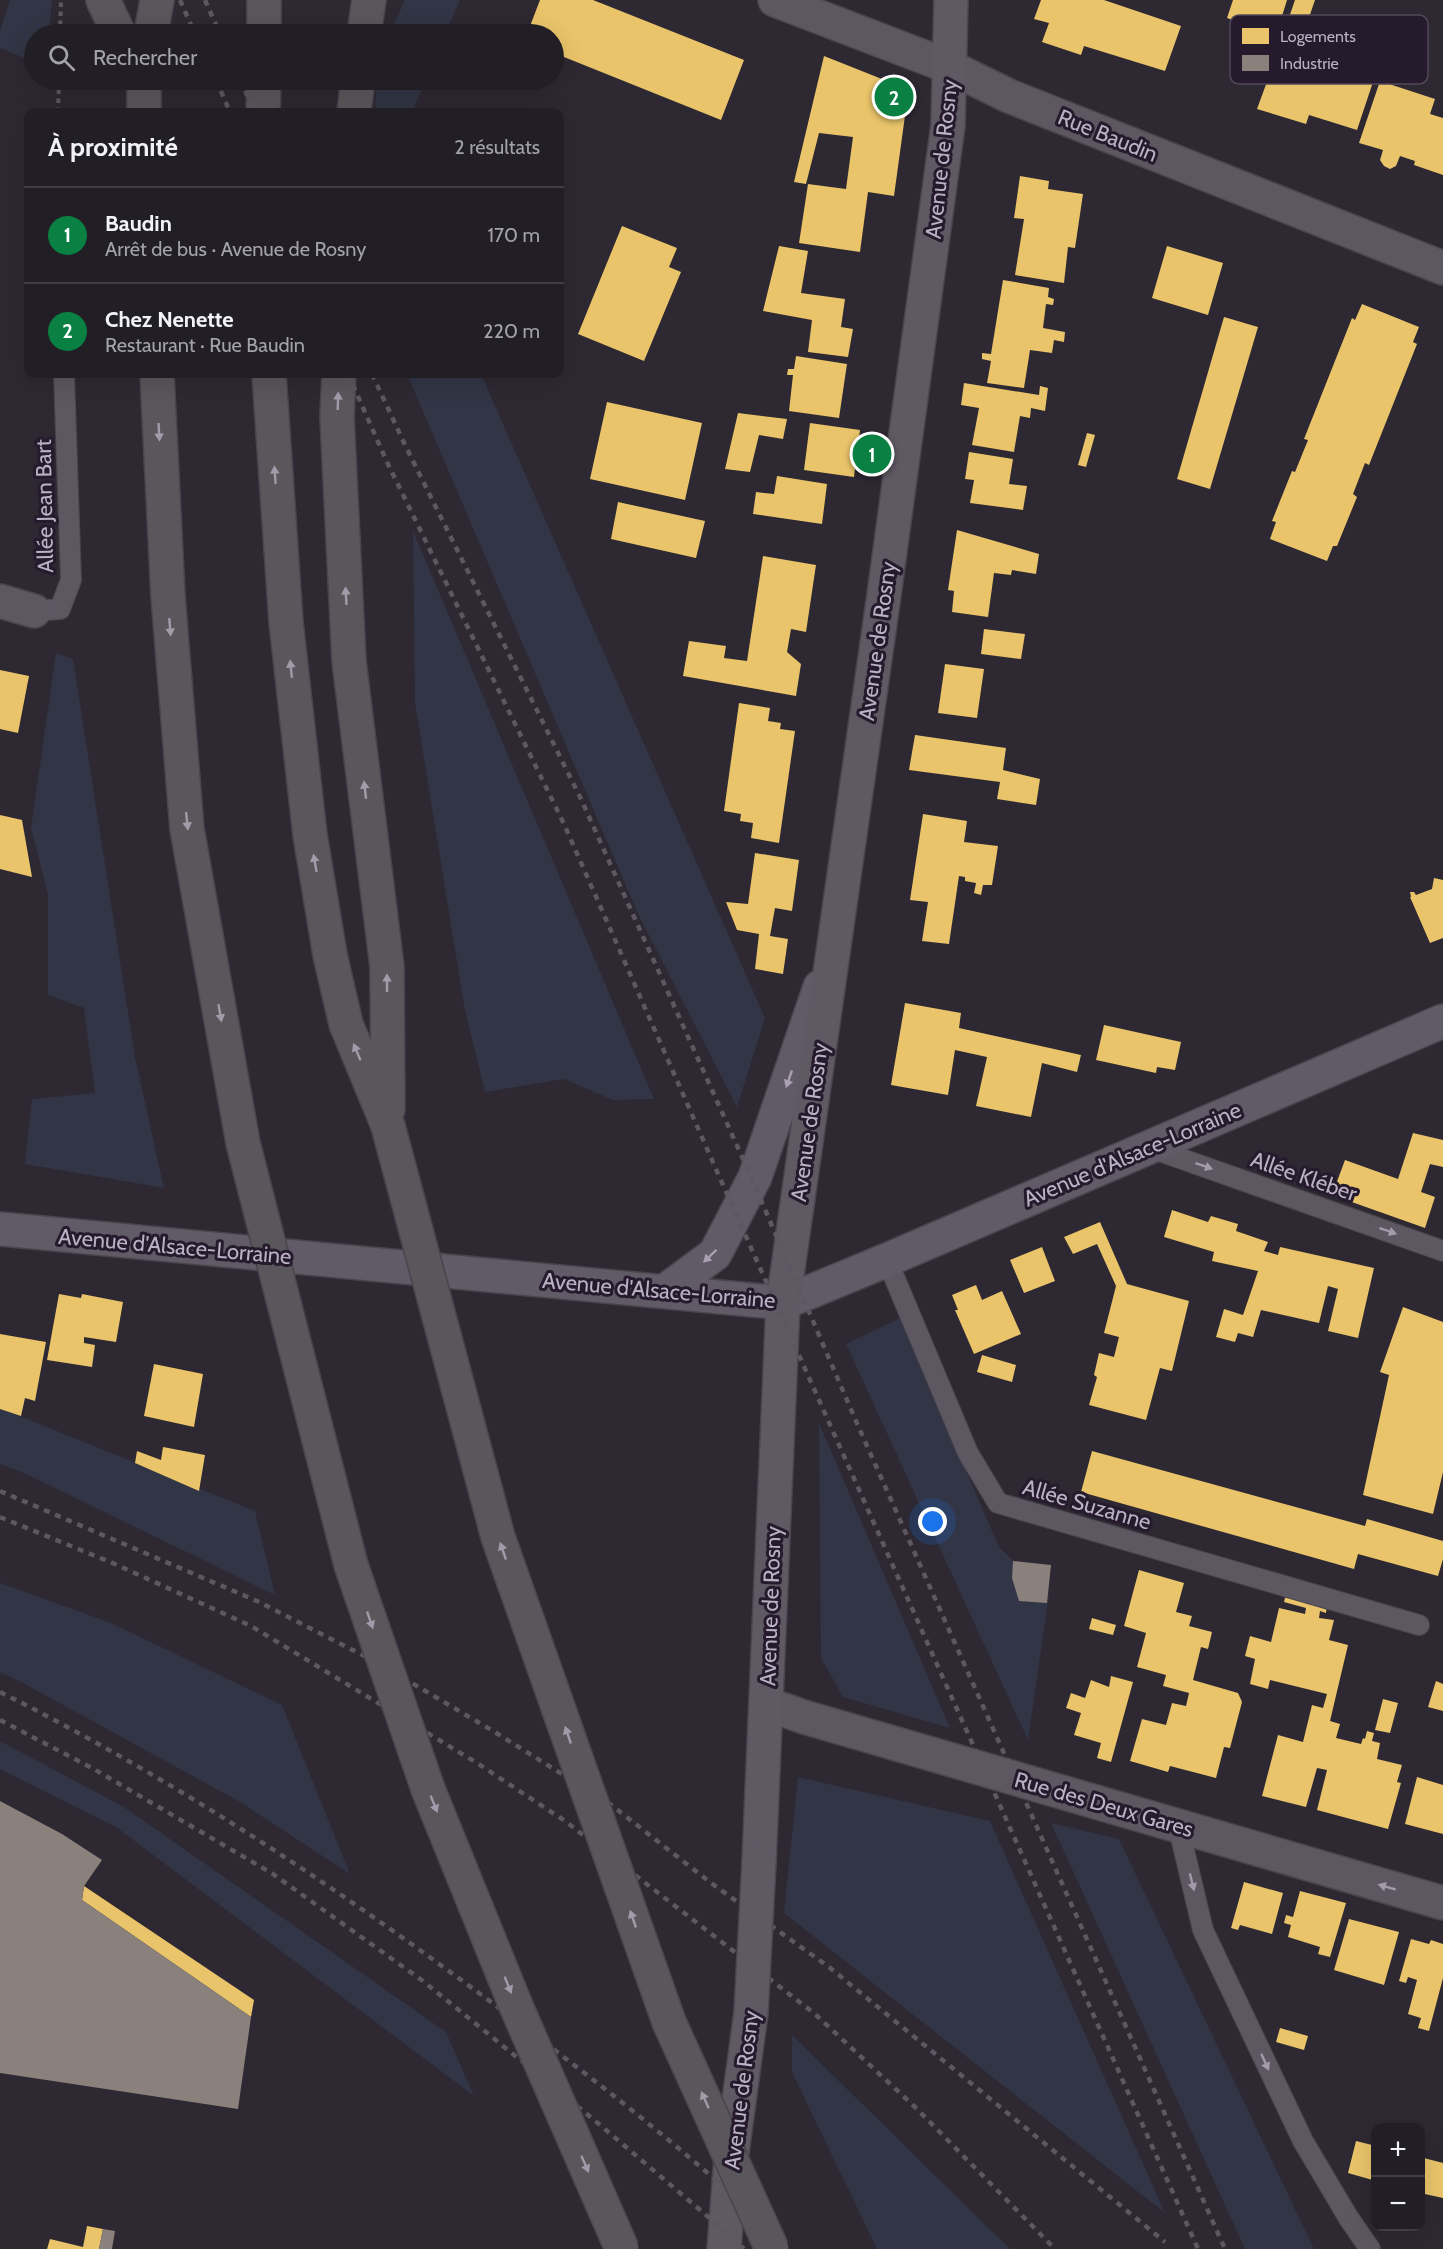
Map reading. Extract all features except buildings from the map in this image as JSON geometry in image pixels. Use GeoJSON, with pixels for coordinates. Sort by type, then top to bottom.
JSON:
{"type":"FeatureCollection","features":[{"type":"Feature","properties":{"kind":"highway"},"geometry":{"type":"LineString","coordinates":[[103,0],[114,24]]}},
{"type":"Feature","properties":{"kind":"highway"},"geometry":{"type":"LineString","coordinates":[[153,24],[157,0]]}},
{"type":"Feature","properties":{"kind":"highway"},"geometry":{"type":"LineString","coordinates":[[264,0],[264,24]]}},
{"type":"Feature","properties":{"kind":"highway"},"geometry":{"type":"LineString","coordinates":[[365,24],[369,0]]}},
{"type":"Feature","properties":{"kind":"highway"},"geometry":{"type":"LineString","coordinates":[[263,108],[264,90]]}},
{"type":"Feature","properties":{"kind":"highway"},"geometry":{"type":"LineString","coordinates":[[354,108],[357,90]]}},
{"type":"Feature","properties":{"kind":"highway"},"geometry":{"type":"LineString","coordinates":[[157,378],[168,596],[187,828],[243,1143],[351,1565],[428,1789],[516,2006],[622,2249]]}},
{"type":"Feature","properties":{"kind":"highway"},"geometry":{"type":"LineString","coordinates":[[269,378],[286,622],[310,835],[330,955],[346,1024],[388,1126],[498,1537],[669,2022],[772,2249]]}},
{"type":"Feature","properties":{"kind":"highway"},"geometry":{"type":"LineString","coordinates":[[339,378],[337,417],[349,662],[387,967],[388,1126]]}},
{"type":"Feature","properties":{"kind":"main road","name":"Avenue de Rosny"},"geometry":{"type":"LineString","coordinates":[[724,2249],[731,2159],[751,2013],[783,1303],[948,125],[951,0]]}},
{"type":"Feature","properties":{"kind":"street","name":"Rue Baudin"},"geometry":{"type":"LineString","coordinates":[[775,0],[950,67],[1009,96],[1443,268]]}},
{"type":"Feature","properties":{"kind":"street"},"geometry":{"type":"LineString","coordinates":[[0,601],[34,611]]}},
{"type":"Feature","properties":{"kind":"street"},"geometry":{"type":"LineString","coordinates":[[665,1291],[715,1254],[755,1177],[834,944]]}},
{"type":"Feature","properties":{"kind":"street","name":"Avenue d'Alsace-Lorraine"},"geometry":{"type":"LineString","coordinates":[[0,1229],[783,1303],[1443,1021]]}},
{"type":"Feature","properties":{"kind":"street","name":"Rue des Deux Gares"},"geometry":{"type":"LineString","coordinates":[[766,1704],[1443,1903]]}},
{"type":"Feature","properties":{"kind":"lane","name":"Allée Jean Bart"},"geometry":{"type":"LineString","coordinates":[[34,611],[60,609],[71,580],[64,378]]}},
{"type":"Feature","properties":{"kind":"lane","name":"Allée Kléber"},"geometry":{"type":"LineString","coordinates":[[1149,1147],[1443,1251]]}},
{"type":"Feature","properties":{"kind":"lane","name":"Allée Suzanne"},"geometry":{"type":"LineString","coordinates":[[887,1260],[968,1453],[998,1503],[1419,1625]]}},
{"type":"Feature","properties":{"kind":"lane"},"geometry":{"type":"LineString","coordinates":[[1178,1825],[1203,1930],[1303,2142],[1370,2249]]}},
{"type":"Feature","properties":{"kind":"path"},"geometry":{"type":"LineString","coordinates":[[60,24],[61,0]]}},
{"type":"Feature","properties":{"kind":"path"},"geometry":{"type":"LineString","coordinates":[[58,108],[59,90]]}},
{"type":"Feature","properties":{"kind":"shaded area"},"geometry":{"type":"Polygon","coordinates":[[[10,0],[52,0],[50,24],[24,24],[24,58],[0,48],[0,31],[10,0]]]}},
{"type":"Feature","properties":{"kind":"shaded area"},"geometry":{"type":"Polygon","coordinates":[[[405,0],[460,0],[449,24],[394,24],[405,0]]]}},
{"type":"Feature","properties":{"kind":"shaded area"},"geometry":{"type":"Polygon","coordinates":[[[376,90],[422,90],[414,108],[375,108],[376,90]]]}},
{"type":"Feature","properties":{"kind":"shaded area"},"geometry":{"type":"Polygon","coordinates":[[[409,378],[483,378],[765,1018],[737,1107],[638,914],[409,378]]]}},
{"type":"Feature","properties":{"kind":"shaded area"},"geometry":{"type":"Polygon","coordinates":[[[413,531],[654,1099],[613,1100],[564,1079],[485,1092],[465,1011],[415,703],[413,531]]]}},
{"type":"Feature","properties":{"kind":"shaded area"},"geometry":{"type":"Polygon","coordinates":[[[56,653],[73,659],[135,1057],[164,1188],[25,1164],[32,1099],[95,1093],[84,1008],[48,995],[48,895],[31,828],[56,653]]]}},
{"type":"Feature","properties":{"kind":"shaded area"},"geometry":{"type":"Polygon","coordinates":[[[900,1318],[999,1547],[1049,1595],[1028,1740],[846,1344],[900,1318]]]}},
{"type":"Feature","properties":{"kind":"shaded area"},"geometry":{"type":"Polygon","coordinates":[[[0,1408],[255,1511],[275,1595],[26,1474],[0,1464],[0,1408]]]}},
{"type":"Feature","properties":{"kind":"shaded area"},"geometry":{"type":"Polygon","coordinates":[[[819,1423],[950,1728],[843,1697],[821,1658],[819,1423]]]}},
{"type":"Feature","properties":{"kind":"shaded area"},"geometry":{"type":"Polygon","coordinates":[[[0,1583],[111,1623],[282,1705],[350,1874],[240,1802],[0,1672],[0,1583]]]}},
{"type":"Feature","properties":{"kind":"shaded area"},"geometry":{"type":"Polygon","coordinates":[[[0,1741],[124,1807],[446,2032],[474,2096],[116,1827],[0,1769],[0,1741]]]}},
{"type":"Feature","properties":{"kind":"shaded area"},"geometry":{"type":"Polygon","coordinates":[[[798,1777],[990,1821],[1165,2213],[784,1913],[798,1777]]]}},
{"type":"Feature","properties":{"kind":"shaded area"},"geometry":{"type":"Polygon","coordinates":[[[1051,1823],[1119,1839],[1314,2249],[1245,2249],[1051,1823]]]}},
{"type":"Feature","properties":{"kind":"shaded area"},"geometry":{"type":"Polygon","coordinates":[[[792,2035],[1010,2249],[877,2249],[792,2072],[792,2035]]]}},
{"type":"Feature","properties":{"kind":"railway"},"geometry":{"type":"LineString","coordinates":[[180,0],[191,24]]}},
{"type":"Feature","properties":{"kind":"railway"},"geometry":{"type":"LineString","coordinates":[[205,0],[216,24]]}},
{"type":"Feature","properties":{"kind":"railway"},"geometry":{"type":"LineString","coordinates":[[220,90],[228,108]]}},
{"type":"Feature","properties":{"kind":"railway"},"geometry":{"type":"LineString","coordinates":[[245,90],[253,108]]}},
{"type":"Feature","properties":{"kind":"railway"},"geometry":{"type":"LineString","coordinates":[[350,378],[387,462],[564,824],[1198,2249]]}},
{"type":"Feature","properties":{"kind":"railway"},"geometry":{"type":"LineString","coordinates":[[374,378],[581,799],[748,1170],[859,1428],[1225,2249]]}},
{"type":"Feature","properties":{"kind":"railway"},"geometry":{"type":"LineString","coordinates":[[0,1491],[257,1601],[378,1663],[610,1804],[711,1883],[829,1967],[1165,2242]]}},
{"type":"Feature","properties":{"kind":"railway"},"geometry":{"type":"LineString","coordinates":[[0,1517],[115,1564],[251,1626],[477,1763],[565,1821],[815,2014],[915,2107],[1055,2249]]}},
{"type":"Feature","properties":{"kind":"railway"},"geometry":{"type":"LineString","coordinates":[[0,1692],[66,1726],[195,1801],[259,1840],[382,1923],[503,2011],[645,2121],[735,2197],[785,2249]]}},
{"type":"Feature","properties":{"kind":"railway"},"geometry":{"type":"LineString","coordinates":[[0,1720],[92,1768],[273,1874],[423,1981],[593,2119],[744,2249]]}},
{"type":"Feature","properties":{"kind":"place","name":"Chez Nenette"},"geometry":{"type":"Point","coordinates":[894,97]}},
{"type":"Feature","properties":{"kind":"place","name":"Baudin"},"geometry":{"type":"Point","coordinates":[872,454]}}]}
